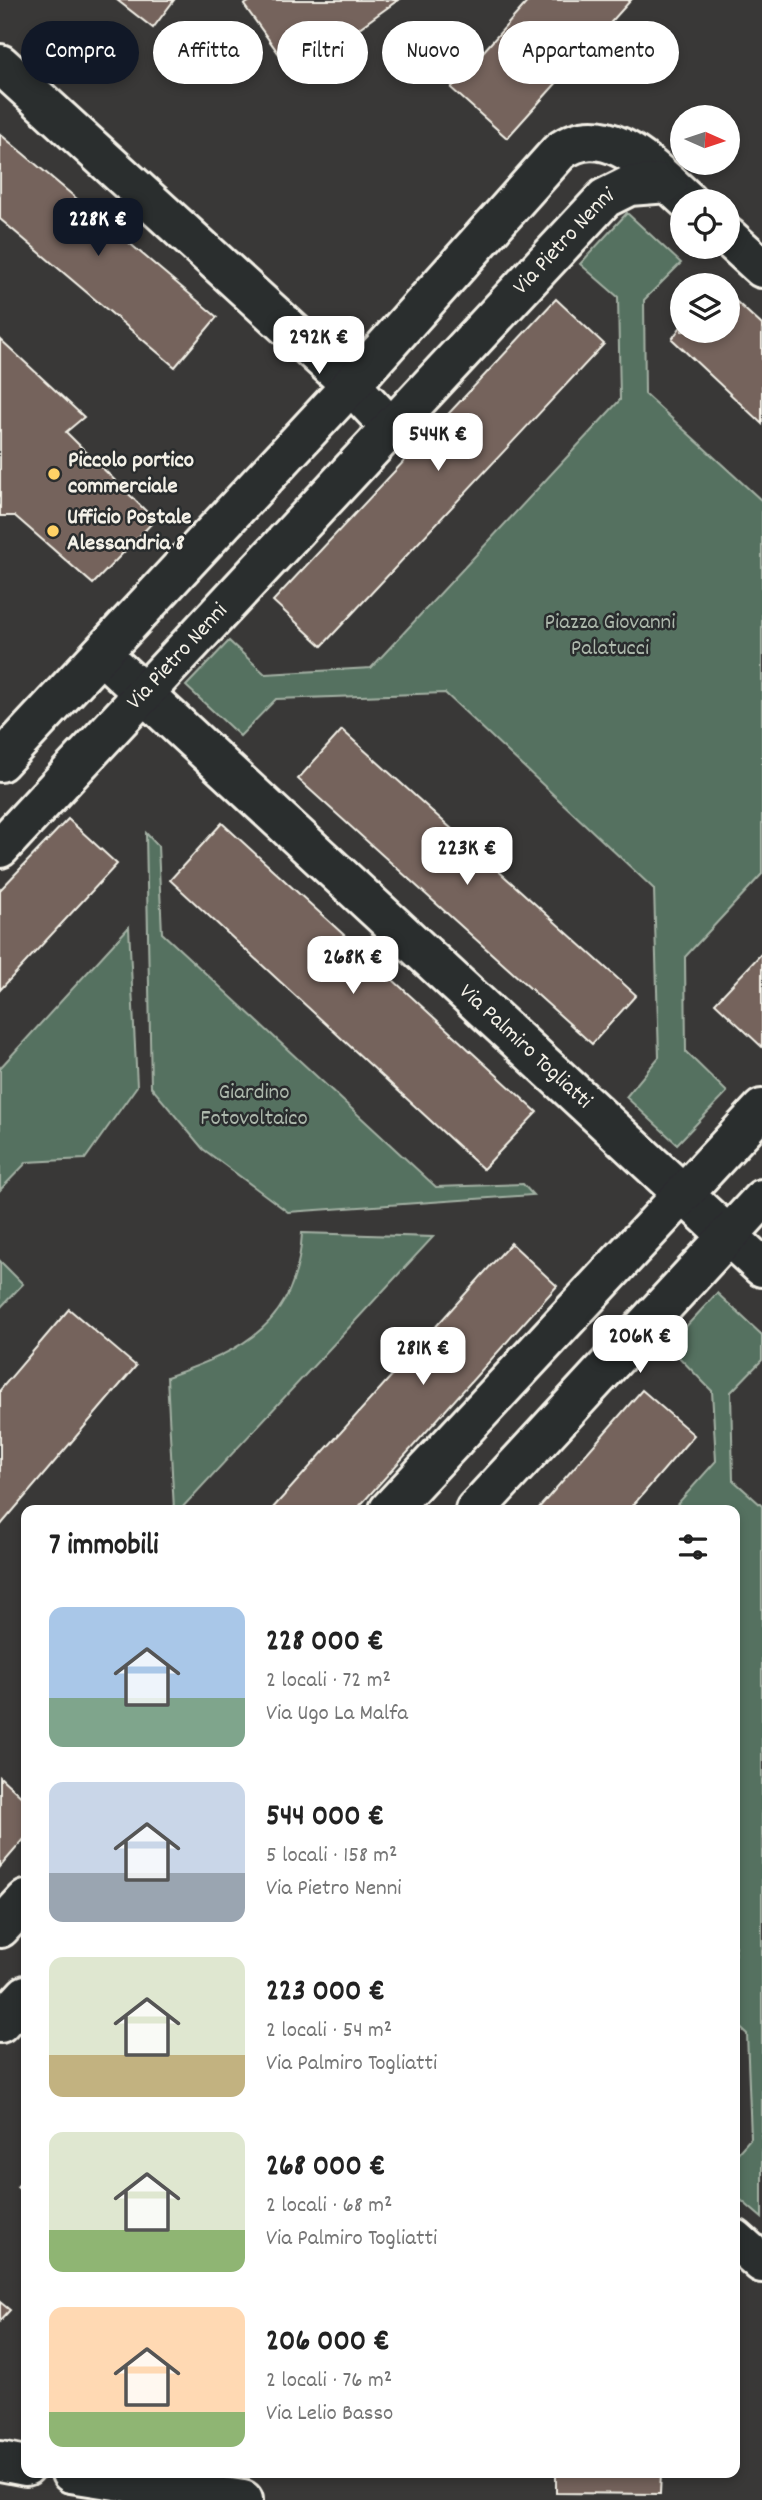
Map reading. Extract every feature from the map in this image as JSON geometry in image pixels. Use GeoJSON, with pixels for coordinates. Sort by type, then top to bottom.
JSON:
{"type":"FeatureCollection","features":[{"type":"Feature","properties":{"kind":"street"},"geometry":{"type":"LineString","coordinates":[[0,64],[351,385],[392,429]]}},
{"type":"Feature","properties":{"kind":"street","name":"Via Pietro Nenni"},"geometry":{"type":"LineString","coordinates":[[0,762],[351,385],[553,159],[571,144],[598,141],[626,148],[674,189]]}},
{"type":"Feature","properties":{"kind":"street","name":"Via Pietro Nenni"},"geometry":{"type":"LineString","coordinates":[[0,848],[605,198],[629,186],[670,191]]}},
{"type":"Feature","properties":{"kind":"street"},"geometry":{"type":"LineString","coordinates":[[740,248],[762,268]]}},
{"type":"Feature","properties":{"kind":"street","name":"Via Palmiro Togliatti"},"geometry":{"type":"LineString","coordinates":[[101,654],[762,1267]]}},
{"type":"Feature","properties":{"kind":"street"},"geometry":{"type":"LineString","coordinates":[[394,1505],[762,1110]]}},
{"type":"Feature","properties":{"kind":"street"},"geometry":{"type":"LineString","coordinates":[[480,1505],[762,1199]]}},
{"type":"Feature","properties":{"kind":"street"},"geometry":{"type":"LineString","coordinates":[[0,1928],[21,1905]]}},
{"type":"Feature","properties":{"kind":"street"},"geometry":{"type":"LineString","coordinates":[[0,2023],[21,2000]]}},
{"type":"Feature","properties":{"kind":"street"},"geometry":{"type":"LineString","coordinates":[[740,2243],[762,2263]]}},
{"type":"Feature","properties":{"kind":"street"},"geometry":{"type":"LineString","coordinates":[[0,2461],[21,2465]]}},
{"type":"Feature","properties":{"kind":"street"},"geometry":{"type":"LineString","coordinates":[[103,2478],[243,2500]]}},
{"type":"Feature","properties":{"kind":"green space","name":"Piazza Giovanni Palatucci"},"geometry":{"type":"Polygon","coordinates":[[[627,213],[670,253],[670,259],[677,259],[681,263],[644,300],[645,394],[762,501],[762,874],[685,957],[686,1052],[727,1092],[677,1144],[626,1097],[659,1057],[654,889],[445,693],[276,699],[240,736],[186,686],[229,641],[265,674],[371,668],[620,400],[618,297],[580,264],[627,213]]]}},
{"type":"Feature","properties":{"kind":"green space","name":"Giardino Fotovoltaico"},"geometry":{"type":"Polygon","coordinates":[[[146,833],[158,846],[162,933],[436,1187],[523,1184],[533,1195],[288,1212],[203,1149],[151,1087],[146,833]]]}},
{"type":"Feature","properties":{"kind":"green space","name":"Giardino Fotovoltaico"},"geometry":{"type":"Polygon","coordinates":[[[129,927],[137,1086],[85,1159],[27,1162],[0,1190],[0,1068],[129,927]]]}},
{"type":"Feature","properties":{"kind":"green space"},"geometry":{"type":"Polygon","coordinates":[[[302,1233],[433,1237],[185,1505],[174,1505],[167,1377],[220,1356],[262,1329],[290,1290],[298,1264],[302,1233]]]}},
{"type":"Feature","properties":{"kind":"green space"},"geometry":{"type":"Polygon","coordinates":[[[0,1261],[23,1284],[0,1308],[0,1261]]]}},
{"type":"Feature","properties":{"kind":"green space"},"geometry":{"type":"Polygon","coordinates":[[[717,1293],[762,1335],[762,1360],[731,1392],[733,1480],[762,1506],[762,2218],[740,2199],[740,2150],[751,2138],[747,2034],[740,2028],[740,1505],[676,1505],[716,1461],[712,1391],[668,1346],[717,1293]]]}},
{"type":"Feature","properties":{"kind":"building"},"geometry":{"type":"Polygon","coordinates":[[[117,0],[174,0],[158,21],[153,21],[153,28],[117,0]]]}},
{"type":"Feature","properties":{"kind":"building"},"geometry":{"type":"Polygon","coordinates":[[[252,0],[398,0],[368,22],[277,21],[277,51],[263,32],[263,21],[255,21],[244,5],[252,0]]]}},
{"type":"Feature","properties":{"kind":"building"},"geometry":{"type":"Polygon","coordinates":[[[529,0],[631,0],[612,21],[510,21],[529,0]]]}},
{"type":"Feature","properties":{"kind":"building"},"geometry":{"type":"Polygon","coordinates":[[[498,35],[498,84],[556,84],[507,138],[451,88],[455,84],[484,84],[484,51],[498,35]]]}},
{"type":"Feature","properties":{"kind":"building"},"geometry":{"type":"Polygon","coordinates":[[[0,134],[217,317],[175,367],[0,219],[0,134]]]}},
{"type":"Feature","properties":{"kind":"building"},"geometry":{"type":"Polygon","coordinates":[[[556,299],[604,344],[322,646],[273,601],[556,299]]]}},
{"type":"Feature","properties":{"kind":"building"},"geometry":{"type":"Polygon","coordinates":[[[740,305],[762,325],[762,424],[676,343],[740,343],[740,305]]]}},
{"type":"Feature","properties":{"kind":"building","name":"Piccolo portico commerciale"},"geometry":{"type":"Polygon","coordinates":[[[0,339],[84,417],[66,432],[155,520],[93,584],[15,516],[0,516],[0,339]]]}},
{"type":"Feature","properties":{"kind":"building"},"geometry":{"type":"Polygon","coordinates":[[[342,730],[636,995],[592,1044],[298,779],[342,730]]]}},
{"type":"Feature","properties":{"kind":"building"},"geometry":{"type":"Polygon","coordinates":[[[68,819],[117,864],[0,990],[0,890],[68,819]]]}},
{"type":"Feature","properties":{"kind":"building"},"geometry":{"type":"Polygon","coordinates":[[[222,823],[537,1112],[483,1169],[170,880],[222,823]]]}},
{"type":"Feature","properties":{"kind":"building"},"geometry":{"type":"Polygon","coordinates":[[[762,953],[762,1047],[715,1003],[762,953]]]}},
{"type":"Feature","properties":{"kind":"building"},"geometry":{"type":"Polygon","coordinates":[[[511,1243],[557,1286],[360,1505],[275,1505],[511,1243]]]}},
{"type":"Feature","properties":{"kind":"building"},"geometry":{"type":"Polygon","coordinates":[[[69,1309],[136,1366],[0,1526],[0,1390],[69,1309]]]}},
{"type":"Feature","properties":{"kind":"building"},"geometry":{"type":"Polygon","coordinates":[[[642,1390],[694,1435],[633,1505],[541,1505],[642,1390]]]}},
{"type":"Feature","properties":{"kind":"building"},"geometry":{"type":"Polygon","coordinates":[[[0,1777],[21,1796],[21,1843],[0,1867],[0,1777]]]}},
{"type":"Feature","properties":{"kind":"building"},"geometry":{"type":"Polygon","coordinates":[[[0,2302],[10,2310],[0,2321],[0,2302]]]}},
{"type":"Feature","properties":{"kind":"building"},"geometry":{"type":"Polygon","coordinates":[[[556,2478],[661,2478],[660,2494],[556,2493],[556,2478]]]}},
{"type":"Feature","properties":{"kind":"place","name":"Piccolo portico commerciale"},"geometry":{"type":"Point","coordinates":[54,474]}},
{"type":"Feature","properties":{"kind":"place","name":"Ufficio Postale Alessandria 8"},"geometry":{"type":"Point","coordinates":[53,531]}}]}
